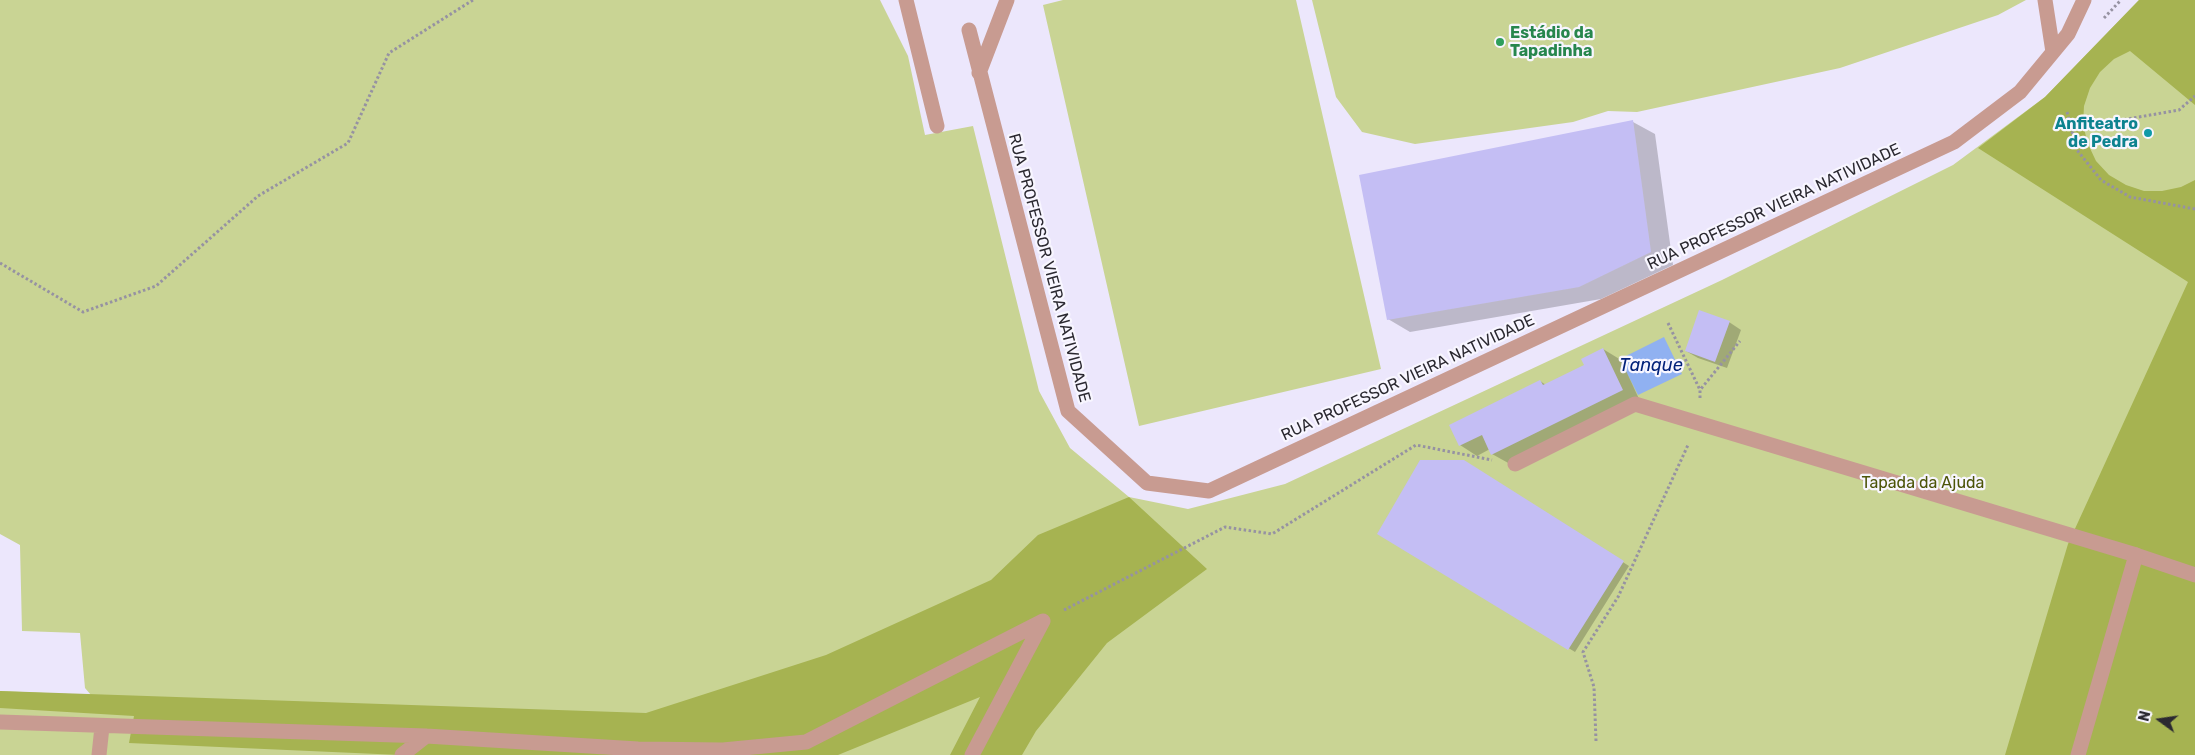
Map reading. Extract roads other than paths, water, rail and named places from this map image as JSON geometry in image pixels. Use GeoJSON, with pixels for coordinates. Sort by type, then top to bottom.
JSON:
{"type":"FeatureCollection","features":[{"type":"Feature","properties":{"kind":"street"},"geometry":{"type":"LineString","coordinates":[[906,0],[937,126]]}},
{"type":"Feature","properties":{"kind":"street"},"geometry":{"type":"LineString","coordinates":[[979,72],[1007,0]]}},
{"type":"Feature","properties":{"kind":"street"},"geometry":{"type":"LineString","coordinates":[[2045,0],[2053,52]]}},
{"type":"Feature","properties":{"kind":"street","name":"RUA PROFESSOR VIEIRA NATIVIDADE"},"geometry":{"type":"LineString","coordinates":[[969,30],[1068,411],[1147,484],[1209,491],[1954,142],[2020,92],[2068,34],[2084,0]]}},
{"type":"Feature","properties":{"kind":"street"},"geometry":{"type":"LineString","coordinates":[[1515,464],[1635,404],[2136,555],[2195,575]]}},
{"type":"Feature","properties":{"kind":"street"},"geometry":{"type":"LineString","coordinates":[[2078,755],[2136,555]]}},
{"type":"Feature","properties":{"kind":"street"},"geometry":{"type":"LineString","coordinates":[[0,722],[102,727],[426,736],[638,749],[714,750],[806,742],[1043,621],[972,755]]}},
{"type":"Feature","properties":{"kind":"street"},"geometry":{"type":"LineString","coordinates":[[99,755],[102,727]]}},
{"type":"Feature","properties":{"kind":"street"},"geometry":{"type":"LineString","coordinates":[[402,755],[426,736]]}},
{"type":"Feature","properties":{"kind":"water","name":"Tanque"},"geometry":{"type":"Polygon","coordinates":[[[1664,337],[1682,374],[1638,395],[1620,359],[1664,337]]]}},
{"type":"Feature","properties":{"kind":"place","name":"Estádio da Tapadinha"},"geometry":{"type":"Point","coordinates":[1500,42]}},
{"type":"Feature","properties":{"kind":"place","name":"Anfiteatro de Pedra"},"geometry":{"type":"Point","coordinates":[2148,133]}},
{"type":"Feature","properties":{"kind":"park label","name":"Tapada da Ajuda"},"geometry":{"type":"Point","coordinates":[1923,483]}}]}
